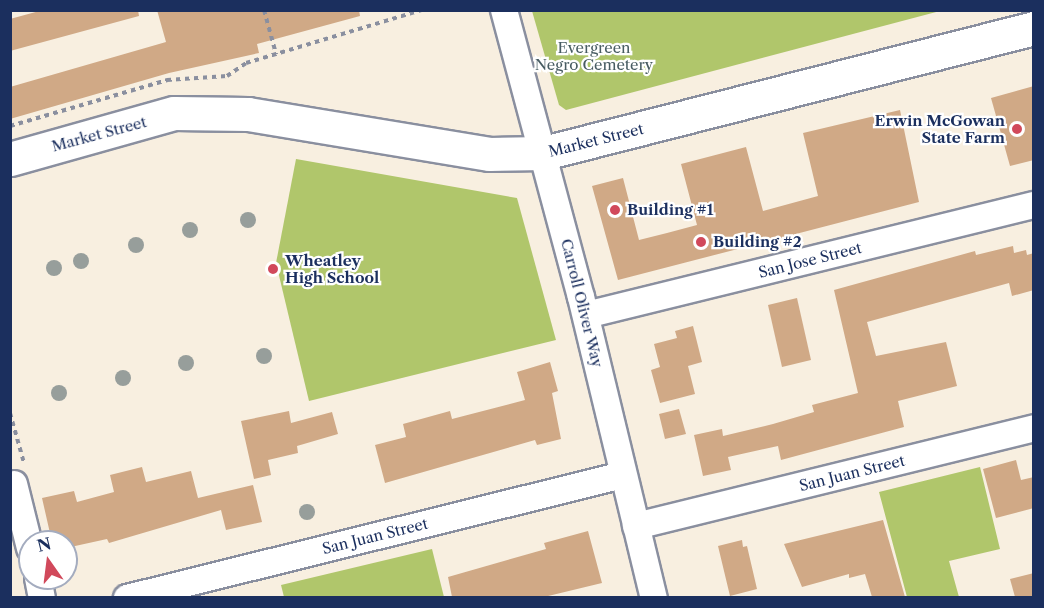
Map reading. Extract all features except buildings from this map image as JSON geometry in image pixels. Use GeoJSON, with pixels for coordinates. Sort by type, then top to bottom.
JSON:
{"type":"FeatureCollection","features":[{"type":"Feature","properties":{"kind":"street","name":"Carroll Oliver Way"},"geometry":{"type":"LineString","coordinates":[[504,10],[586,315],[654,597]]}},
{"type":"Feature","properties":{"kind":"street","name":"Market Street"},"geometry":{"type":"LineString","coordinates":[[10,159],[174,113],[249,114],[489,154],[544,153],[1034,28]]}},
{"type":"Feature","properties":{"kind":"street","name":"San Jose Street"},"geometry":{"type":"LineString","coordinates":[[586,315],[1034,205]]}},
{"type":"Feature","properties":{"kind":"street","name":"San Juan Street"},"geometry":{"type":"LineString","coordinates":[[636,526],[1034,428]]}},
{"type":"Feature","properties":{"kind":"street"},"geometry":{"type":"LineString","coordinates":[[19,475],[27,530]]}},
{"type":"Feature","properties":{"kind":"street","name":"San Juan Street"},"geometry":{"type":"LineString","coordinates":[[126,597],[623,475]]}},
{"type":"Feature","properties":{"kind":"path"},"geometry":{"type":"LineString","coordinates":[[264,10],[276,54]]}},
{"type":"Feature","properties":{"kind":"path"},"geometry":{"type":"LineString","coordinates":[[10,126],[167,80],[227,76],[246,63],[422,10]]}},
{"type":"Feature","properties":{"kind":"path"},"geometry":{"type":"LineString","coordinates":[[10,412],[19,475]]}},
{"type":"Feature","properties":{"kind":"green space","name":"Evergreen Negro Cemetery"},"geometry":{"type":"Polygon","coordinates":[[[532,10],[940,11],[566,110],[559,105],[532,10]]]}},
{"type":"Feature","properties":{"kind":"green space"},"geometry":{"type":"Polygon","coordinates":[[[296,159],[517,198],[556,340],[309,401],[276,263],[296,159]]]}},
{"type":"Feature","properties":{"kind":"green space"},"geometry":{"type":"Polygon","coordinates":[[[980,467],[1000,549],[949,561],[959,597],[907,597],[879,492],[980,467]]]}},
{"type":"Feature","properties":{"kind":"green space"},"geometry":{"type":"Polygon","coordinates":[[[432,549],[444,597],[284,597],[281,585],[432,549]]]}},
{"type":"Feature","properties":{"kind":"place","name":"Erwin McGowan State Farm"},"geometry":{"type":"Point","coordinates":[1017,129]}},
{"type":"Feature","properties":{"kind":"place","name":"Building #1"},"geometry":{"type":"Point","coordinates":[615,210]}},
{"type":"Feature","properties":{"kind":"place","name":"Building #2"},"geometry":{"type":"Point","coordinates":[701,242]}},
{"type":"Feature","properties":{"kind":"place","name":"Wheatley High School"},"geometry":{"type":"Point","coordinates":[273,269]}}]}
